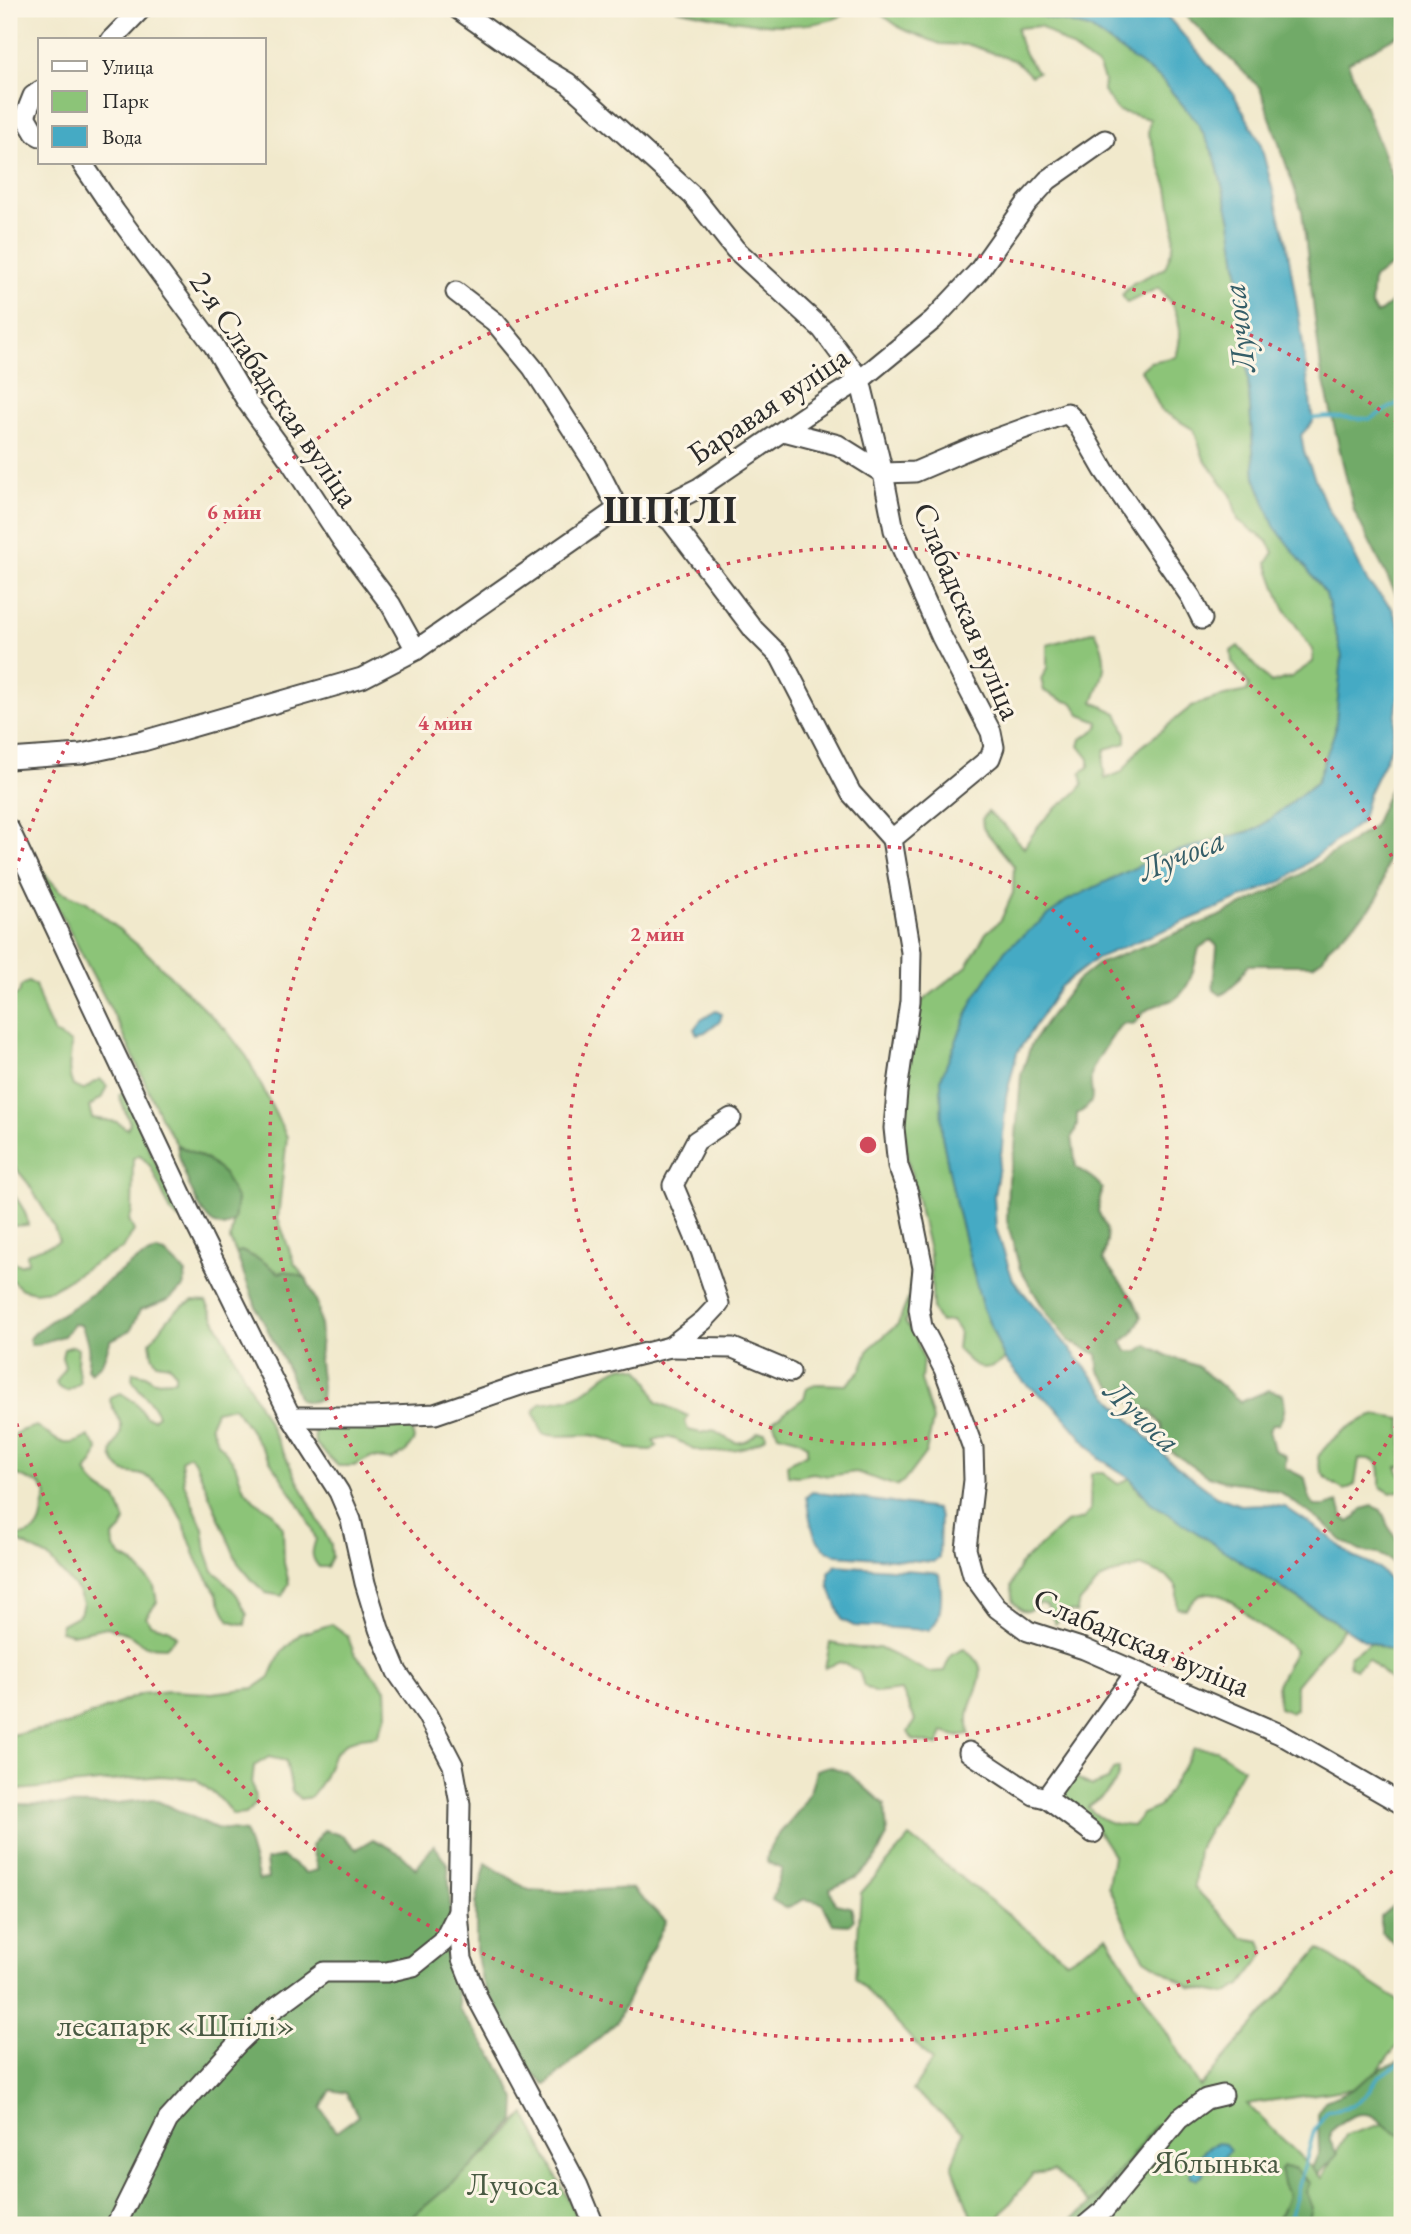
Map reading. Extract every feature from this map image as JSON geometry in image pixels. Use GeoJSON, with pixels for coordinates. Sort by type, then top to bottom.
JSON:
{"type":"FeatureCollection","features":[{"type":"Feature","properties":{"kind":"street"},"geometry":{"type":"LineString","coordinates":[[113,38],[141,9]]}},
{"type":"Feature","properties":{"kind":"street","name":"Слабадская вуліца"},"geometry":{"type":"LineString","coordinates":[[458,9],[568,83],[694,196],[735,249],[822,329],[860,380],[894,530],[941,636],[991,732],[994,747],[990,758],[892,839],[911,952],[910,1001],[894,1128],[898,1166],[908,1193],[923,1268],[919,1310],[922,1327],[944,1369],[973,1448],[974,1480],[966,1549],[973,1575],[997,1608],[1028,1631],[1084,1649],[1280,1734],[1402,1804]]}},
{"type":"Feature","properties":{"kind":"street"},"geometry":{"type":"LineString","coordinates":[[38,92],[33,96],[25,116],[38,135]]}},
{"type":"Feature","properties":{"kind":"street","name":"Баравая вуліца"},"geometry":{"type":"LineString","coordinates":[[618,509],[655,510],[699,488],[860,380],[933,320],[978,272],[1027,203],[1048,180],[1105,140]]}},
{"type":"Feature","properties":{"kind":"street","name":"2-я Слабадская вуліца"},"geometry":{"type":"LineString","coordinates":[[83,164],[214,346],[248,403],[289,459],[342,540],[391,605],[416,650]]}},
{"type":"Feature","properties":{"kind":"street"},"geometry":{"type":"LineString","coordinates":[[9,759],[81,754],[143,741],[362,678],[416,650],[618,509],[596,466],[533,368],[495,322],[456,292]]}},
{"type":"Feature","properties":{"kind":"street"},"geometry":{"type":"LineString","coordinates":[[784,431],[838,445],[883,473],[915,472],[976,446],[1067,413],[1077,423],[1104,470],[1191,597],[1202,618]]}},
{"type":"Feature","properties":{"kind":"street"},"geometry":{"type":"LineString","coordinates":[[655,510],[671,521],[754,630],[780,656],[851,793],[892,839]]}},
{"type":"Feature","properties":{"kind":"street"},"geometry":{"type":"LineString","coordinates":[[9,830],[195,1223],[291,1417],[338,1492],[351,1520],[375,1618],[397,1672],[427,1715],[453,1765],[460,1804],[458,1913],[462,1959],[480,2001],[572,2175],[594,2225]]}},
{"type":"Feature","properties":{"kind":"street"},"geometry":{"type":"LineString","coordinates":[[670,1348],[719,1304],[701,1251],[673,1185],[696,1141],[731,1118]]}},
{"type":"Feature","properties":{"kind":"street"},"geometry":{"type":"LineString","coordinates":[[291,1417],[435,1414],[523,1384],[670,1348],[733,1348],[790,1372]]}},
{"type":"Feature","properties":{"kind":"street"},"geometry":{"type":"LineString","coordinates":[[1046,1798],[1136,1672]]}},
{"type":"Feature","properties":{"kind":"street"},"geometry":{"type":"LineString","coordinates":[[969,1752],[1034,1795],[1046,1798],[1093,1833]]}},
{"type":"Feature","properties":{"kind":"street"},"geometry":{"type":"LineString","coordinates":[[116,2225],[168,2120],[271,2011],[324,1972],[387,1972],[413,1966],[443,1942],[458,1913]]}},
{"type":"Feature","properties":{"kind":"street"},"geometry":{"type":"LineString","coordinates":[[1086,2225],[1104,2210],[1180,2119],[1206,2099],[1223,2095]]}},
{"type":"Feature","properties":{"kind":"green space"},"geometry":{"type":"Polygon","coordinates":[[[676,9],[855,9],[836,18],[792,25],[743,22],[676,9]]]}},
{"type":"Feature","properties":{"kind":"green space"},"geometry":{"type":"Polygon","coordinates":[[[874,9],[1013,9],[1089,28],[1161,79],[1198,123],[1215,157],[1231,221],[1243,307],[1255,477],[1275,526],[1326,594],[1342,656],[1335,731],[1317,782],[1257,829],[1157,857],[941,1078],[942,1136],[957,1209],[982,1306],[1005,1360],[984,1368],[974,1364],[957,1349],[959,1331],[952,1321],[940,1322],[933,1310],[930,1255],[908,1160],[901,1107],[920,1003],[967,966],[986,933],[1001,920],[1013,893],[1014,866],[983,828],[982,819],[988,812],[1004,825],[1024,848],[1045,819],[1080,788],[1083,784],[1081,772],[1089,767],[1089,759],[1079,746],[1081,739],[1098,728],[1098,722],[1080,715],[1073,703],[1044,691],[1041,679],[1047,668],[1047,645],[1095,631],[1100,641],[1104,666],[1093,702],[1117,713],[1126,734],[1126,743],[1105,749],[1105,779],[1122,772],[1140,748],[1192,706],[1247,691],[1249,685],[1232,662],[1231,651],[1238,646],[1271,683],[1291,677],[1313,662],[1313,651],[1283,606],[1267,563],[1274,552],[1268,542],[1238,520],[1231,495],[1204,459],[1194,430],[1161,410],[1141,370],[1150,362],[1176,357],[1180,338],[1175,311],[1158,288],[1127,303],[1122,295],[1133,283],[1165,268],[1173,247],[1174,224],[1168,188],[1148,132],[1150,119],[1118,111],[1103,91],[1104,80],[1099,67],[1040,26],[1017,28],[1024,52],[1038,72],[1031,76],[1016,61],[970,45],[940,44],[902,29],[874,9]]]}},
{"type":"Feature","properties":{"kind":"green space"},"geometry":{"type":"Polygon","coordinates":[[[1179,9],[1388,9],[1402,13],[1402,33],[1348,63],[1402,202],[1402,255],[1399,261],[1373,278],[1371,305],[1377,314],[1402,294],[1402,606],[1354,511],[1321,369],[1302,211],[1260,88],[1179,9]]]}},
{"type":"Feature","properties":{"kind":"green space"},"geometry":{"type":"Polygon","coordinates":[[[1402,762],[1402,827],[1393,835],[1380,894],[1369,910],[1313,965],[1248,965],[1233,985],[1221,995],[1214,990],[1217,946],[1211,940],[1199,948],[1187,986],[1177,998],[1147,1010],[1133,1024],[1125,1023],[1119,1027],[1104,1049],[1092,1071],[1092,1100],[1077,1114],[1077,1126],[1072,1137],[1076,1167],[1102,1188],[1098,1211],[1106,1227],[1107,1240],[1103,1260],[1134,1300],[1141,1317],[1133,1333],[1122,1342],[1127,1351],[1138,1351],[1147,1345],[1197,1366],[1241,1402],[1269,1390],[1283,1394],[1283,1416],[1279,1424],[1273,1424],[1269,1430],[1274,1450],[1286,1456],[1285,1468],[1305,1478],[1309,1497],[1315,1506],[1338,1502],[1342,1516],[1349,1522],[1362,1509],[1372,1506],[1381,1510],[1402,1547],[1402,1577],[1389,1559],[1360,1551],[1341,1540],[1325,1524],[1279,1492],[1206,1475],[1170,1451],[1164,1439],[1162,1425],[1151,1412],[1135,1405],[1111,1386],[1099,1371],[1097,1354],[1070,1342],[1046,1312],[1020,1269],[1007,1221],[1008,1179],[1015,1148],[1021,1075],[1031,1045],[1077,981],[1098,964],[1222,915],[1286,884],[1373,827],[1402,762]]]}},
{"type":"Feature","properties":{"kind":"green space"},"geometry":{"type":"Polygon","coordinates":[[[41,870],[60,891],[87,902],[147,953],[226,1030],[247,1057],[287,1137],[278,1218],[294,1263],[306,1278],[286,1271],[279,1273],[261,1260],[241,1251],[236,1253],[230,1240],[237,1200],[206,1159],[177,1145],[160,1116],[120,1027],[41,876],[41,870]]]}},
{"type":"Feature","properties":{"kind":"green space"},"geometry":{"type":"Polygon","coordinates":[[[28,982],[35,985],[54,1033],[71,1043],[69,1070],[73,1086],[83,1090],[100,1079],[107,1086],[102,1097],[89,1107],[92,1118],[117,1122],[127,1129],[130,1123],[119,1096],[123,1091],[179,1214],[178,1219],[171,1212],[151,1167],[140,1155],[133,1158],[132,1212],[129,1220],[134,1231],[122,1249],[51,1290],[35,1292],[22,1289],[9,1278],[9,1246],[14,1262],[20,1265],[28,1262],[27,1254],[59,1241],[53,1225],[28,1183],[9,1160],[9,995],[19,993],[21,986],[28,982]]]}},
{"type":"Feature","properties":{"kind":"green space"},"geometry":{"type":"Polygon","coordinates":[[[177,1145],[206,1159],[224,1174],[237,1200],[234,1221],[224,1227],[213,1223],[201,1209],[181,1163],[177,1145]]]}},
{"type":"Feature","properties":{"kind":"green space"},"geometry":{"type":"Polygon","coordinates":[[[9,1187],[23,1209],[28,1225],[12,1226],[9,1229],[9,1187]]]}},
{"type":"Feature","properties":{"kind":"green space"},"geometry":{"type":"Polygon","coordinates":[[[908,1233],[913,1256],[915,1289],[905,1322],[914,1333],[923,1358],[921,1380],[933,1420],[926,1452],[905,1480],[896,1486],[856,1472],[828,1476],[813,1473],[788,1475],[787,1464],[807,1453],[807,1445],[778,1434],[773,1421],[804,1398],[807,1388],[818,1384],[846,1385],[861,1370],[869,1349],[898,1324],[909,1297],[911,1272],[904,1237],[908,1233]]]}},
{"type":"Feature","properties":{"kind":"green space"},"geometry":{"type":"Polygon","coordinates":[[[157,1251],[165,1253],[186,1273],[183,1288],[168,1300],[140,1310],[131,1330],[111,1340],[102,1363],[91,1373],[87,1369],[88,1347],[81,1325],[73,1324],[64,1336],[31,1345],[29,1339],[41,1328],[128,1266],[157,1251]]]}},
{"type":"Feature","properties":{"kind":"green space"},"geometry":{"type":"Polygon","coordinates":[[[241,1251],[261,1260],[279,1273],[286,1271],[306,1278],[318,1305],[321,1400],[299,1400],[288,1370],[257,1309],[236,1253],[241,1251]]]}},
{"type":"Feature","properties":{"kind":"green space"},"geometry":{"type":"Polygon","coordinates":[[[193,1301],[206,1302],[331,1545],[332,1557],[327,1567],[319,1567],[313,1554],[316,1539],[305,1514],[244,1421],[233,1407],[216,1411],[210,1425],[218,1442],[235,1464],[243,1487],[254,1500],[272,1512],[283,1528],[284,1563],[289,1583],[282,1596],[266,1593],[238,1563],[197,1466],[190,1455],[181,1460],[184,1483],[203,1528],[206,1551],[213,1571],[237,1595],[247,1614],[245,1625],[228,1618],[197,1560],[181,1518],[166,1494],[148,1477],[120,1469],[112,1455],[121,1426],[110,1397],[121,1393],[136,1403],[146,1417],[153,1419],[158,1415],[132,1379],[133,1372],[146,1375],[153,1381],[175,1380],[175,1372],[169,1365],[157,1363],[152,1355],[150,1342],[173,1314],[193,1301]]]}},
{"type":"Feature","properties":{"kind":"green space"},"geometry":{"type":"Polygon","coordinates":[[[73,1346],[78,1349],[80,1383],[67,1391],[56,1383],[65,1367],[62,1357],[64,1349],[73,1346]]]}},
{"type":"Feature","properties":{"kind":"green space"},"geometry":{"type":"Polygon","coordinates":[[[624,1366],[639,1369],[657,1402],[688,1416],[685,1422],[688,1430],[701,1433],[713,1430],[736,1442],[746,1441],[758,1432],[765,1432],[766,1437],[744,1447],[709,1452],[667,1437],[653,1441],[657,1446],[652,1450],[628,1449],[614,1441],[591,1435],[543,1434],[534,1412],[540,1403],[576,1396],[608,1373],[624,1366]]]}},
{"type":"Feature","properties":{"kind":"green space"},"geometry":{"type":"Polygon","coordinates":[[[1376,1415],[1402,1419],[1402,1466],[1397,1467],[1402,1477],[1402,1490],[1391,1493],[1380,1487],[1376,1462],[1359,1459],[1355,1485],[1344,1490],[1323,1473],[1318,1457],[1343,1431],[1376,1415]]]}},
{"type":"Feature","properties":{"kind":"green space"},"geometry":{"type":"Polygon","coordinates":[[[401,1420],[411,1426],[414,1440],[405,1453],[391,1460],[371,1457],[354,1466],[338,1466],[315,1443],[314,1429],[326,1423],[401,1420]]]}},
{"type":"Feature","properties":{"kind":"green space"},"geometry":{"type":"Polygon","coordinates":[[[36,1426],[61,1442],[73,1443],[88,1436],[98,1449],[86,1472],[99,1488],[116,1498],[125,1521],[121,1530],[113,1537],[114,1548],[122,1557],[133,1563],[154,1586],[157,1602],[146,1617],[150,1624],[168,1629],[177,1636],[166,1647],[146,1646],[126,1633],[107,1627],[72,1634],[60,1631],[62,1624],[80,1614],[83,1603],[78,1591],[48,1557],[9,1537],[9,1529],[21,1536],[36,1530],[41,1521],[47,1495],[41,1485],[9,1470],[9,1438],[36,1426]]]}},
{"type":"Feature","properties":{"kind":"green space"},"geometry":{"type":"Polygon","coordinates":[[[1091,1473],[1103,1473],[1118,1484],[1130,1478],[1140,1492],[1344,1628],[1296,1685],[1296,1709],[1290,1712],[1279,1708],[1277,1684],[1295,1651],[1222,1596],[1205,1593],[1186,1609],[1177,1608],[1177,1587],[1168,1577],[1141,1566],[1100,1580],[1079,1603],[1076,1613],[1070,1611],[1055,1624],[1047,1605],[1039,1603],[1028,1611],[1022,1610],[1013,1602],[1011,1587],[1020,1564],[1066,1523],[1083,1519],[1090,1511],[1091,1473]]]}},
{"type":"Feature","properties":{"kind":"green space"},"geometry":{"type":"Polygon","coordinates":[[[332,1624],[347,1635],[354,1653],[386,1689],[387,1714],[377,1736],[346,1743],[333,1755],[324,1778],[311,1797],[300,1799],[292,1791],[286,1761],[269,1757],[254,1766],[252,1783],[256,1803],[246,1814],[233,1815],[221,1800],[196,1779],[161,1776],[9,1791],[9,1735],[67,1725],[141,1694],[169,1691],[212,1693],[254,1688],[270,1677],[280,1654],[300,1634],[332,1624]]]}},
{"type":"Feature","properties":{"kind":"green space"},"geometry":{"type":"Polygon","coordinates":[[[830,1643],[857,1648],[879,1648],[929,1672],[944,1671],[951,1655],[964,1649],[973,1656],[981,1670],[968,1713],[969,1734],[956,1736],[943,1732],[938,1745],[913,1740],[908,1732],[915,1720],[902,1690],[876,1693],[864,1686],[859,1671],[840,1662],[825,1668],[830,1643]]]}},
{"type":"Feature","properties":{"kind":"green space"},"geometry":{"type":"Polygon","coordinates":[[[1370,1643],[1402,1654],[1402,1687],[1398,1687],[1368,1659],[1356,1669],[1349,1666],[1350,1656],[1370,1643]]]}},
{"type":"Feature","properties":{"kind":"green space"},"geometry":{"type":"Polygon","coordinates":[[[1194,1748],[1216,1750],[1243,1768],[1198,1849],[1194,1887],[1243,1938],[1260,1941],[1265,1953],[1241,1985],[1226,1994],[1190,1987],[1145,1959],[1130,1935],[1108,1886],[1113,1855],[1097,1830],[1065,1802],[1060,1792],[1069,1774],[1092,1786],[1108,1780],[1113,1770],[1119,1768],[1113,1786],[1088,1807],[1097,1816],[1108,1821],[1133,1826],[1142,1814],[1159,1807],[1194,1748]]]}},
{"type":"Feature","properties":{"kind":"green space"},"geometry":{"type":"Polygon","coordinates":[[[829,1766],[848,1773],[885,1805],[887,1836],[874,1861],[856,1878],[830,1889],[835,1904],[851,1907],[854,1920],[849,1925],[833,1924],[822,1903],[805,1899],[786,1908],[772,1900],[782,1869],[767,1862],[770,1847],[807,1798],[816,1770],[829,1766]]]}},
{"type":"Feature","properties":{"kind":"green space","name":"лесапарк «Шпілі»"},"geometry":{"type":"Polygon","coordinates":[[[153,1799],[216,1828],[245,1832],[259,1880],[268,1879],[266,1860],[283,1857],[306,1873],[318,1870],[311,1846],[324,1830],[343,1836],[356,1849],[373,1839],[401,1854],[416,1869],[434,1845],[448,1865],[459,2009],[499,2065],[516,2099],[515,2121],[470,2168],[403,2225],[19,2225],[9,2221],[9,1804],[101,1805],[153,1799]],[[331,2090],[321,2108],[336,2132],[358,2116],[346,2093],[331,2090]]]}},
{"type":"Feature","properties":{"kind":"green space","name":"Яблынька"},"geometry":{"type":"Polygon","coordinates":[[[910,1837],[1067,1961],[1107,1936],[1200,2087],[1319,1949],[1402,2003],[1402,2040],[1364,2087],[1247,2104],[1322,2178],[1346,2135],[1402,2118],[1402,2225],[1066,2225],[1082,2217],[1092,2205],[1054,2171],[1033,2174],[993,2225],[972,2218],[952,2165],[963,2132],[913,2090],[932,2061],[855,1978],[861,1893],[910,1837]]]}},
{"type":"Feature","properties":{"kind":"green space"},"geometry":{"type":"Polygon","coordinates":[[[486,1863],[529,1890],[563,1892],[631,1888],[666,1921],[616,2023],[546,2085],[522,2064],[504,2020],[482,1982],[476,1950],[476,1903],[486,1863]]]}},
{"type":"Feature","properties":{"kind":"green space"},"geometry":{"type":"Polygon","coordinates":[[[1402,1898],[1402,1950],[1381,1932],[1381,1916],[1402,1898]]]}},
{"type":"Feature","properties":{"kind":"green space"},"geometry":{"type":"Polygon","coordinates":[[[1402,2060],[1402,2136],[1370,2115],[1359,2114],[1348,2118],[1330,2132],[1330,2141],[1337,2154],[1318,2175],[1312,2168],[1319,2152],[1318,2112],[1325,2101],[1349,2091],[1382,2068],[1402,2060]]]}},
{"type":"Feature","properties":{"kind":"green space","name":"Лучоса"},"geometry":{"type":"Polygon","coordinates":[[[525,2114],[575,2213],[577,2225],[402,2225],[489,2151],[525,2114]]]}},
{"type":"Feature","properties":{"kind":"green space"},"geometry":{"type":"Polygon","coordinates":[[[1155,2126],[1162,2131],[1107,2213],[1109,2219],[1103,2225],[1064,2225],[1102,2192],[1155,2126]]]}},
{"type":"Feature","properties":{"kind":"green space"},"geometry":{"type":"Polygon","coordinates":[[[1283,2167],[1294,2168],[1310,2183],[1306,2192],[1312,2208],[1307,2225],[1269,2225],[1279,2216],[1288,2195],[1280,2170],[1283,2167]]]}},
{"type":"Feature","properties":{"kind":"water"},"geometry":{"type":"Polygon","coordinates":[[[1013,9],[1161,9],[1233,93],[1260,142],[1286,240],[1313,422],[1301,435],[1304,452],[1325,503],[1368,583],[1392,608],[1402,634],[1402,688],[1391,747],[1369,793],[1361,822],[1285,880],[1097,958],[1060,987],[1017,1053],[1006,1097],[1002,1148],[994,1196],[996,1228],[1013,1280],[1116,1405],[1170,1461],[1216,1496],[1240,1505],[1285,1507],[1327,1535],[1353,1557],[1379,1568],[1397,1590],[1402,1592],[1402,1654],[1364,1640],[1249,1567],[1150,1502],[1130,1478],[1099,1458],[1055,1406],[1025,1383],[1005,1360],[982,1306],[957,1209],[942,1136],[941,1078],[973,1000],[1005,950],[1066,901],[1157,857],[1257,829],[1317,782],[1335,731],[1342,656],[1326,594],[1274,526],[1255,477],[1243,307],[1231,221],[1215,157],[1198,123],[1161,79],[1089,28],[1013,9]]]}},
{"type":"Feature","properties":{"kind":"water"},"geometry":{"type":"Polygon","coordinates":[[[716,1011],[722,1014],[720,1021],[705,1032],[697,1034],[694,1029],[701,1020],[716,1011]]]}},
{"type":"Feature","properties":{"kind":"water"},"geometry":{"type":"Polygon","coordinates":[[[812,1492],[936,1509],[940,1517],[939,1558],[933,1562],[836,1555],[821,1545],[813,1531],[806,1497],[812,1492]]]}},
{"type":"Feature","properties":{"kind":"water"},"geometry":{"type":"Polygon","coordinates":[[[836,1565],[939,1574],[941,1605],[934,1625],[929,1630],[854,1626],[842,1620],[829,1585],[829,1572],[836,1565]]]}},
{"type":"Feature","properties":{"kind":"water"},"geometry":{"type":"Polygon","coordinates":[[[1217,2143],[1225,2144],[1230,2150],[1215,2167],[1205,2169],[1204,2175],[1198,2179],[1190,2176],[1192,2166],[1199,2156],[1217,2143]]]}},
{"type":"Feature","properties":{"kind":"waterway"},"geometry":{"type":"LineString","coordinates":[[1308,419],[1370,419],[1402,401]]}},
{"type":"Feature","properties":{"kind":"waterway"},"geometry":{"type":"LineString","coordinates":[[1288,2225],[1314,2131],[1327,2111],[1352,2106],[1365,2096],[1378,2077],[1402,2062]]}},
{"type":"Feature","properties":{"kind":"district","name":"ШПІЛІ"},"geometry":{"type":"Point","coordinates":[671,509]}}]}
